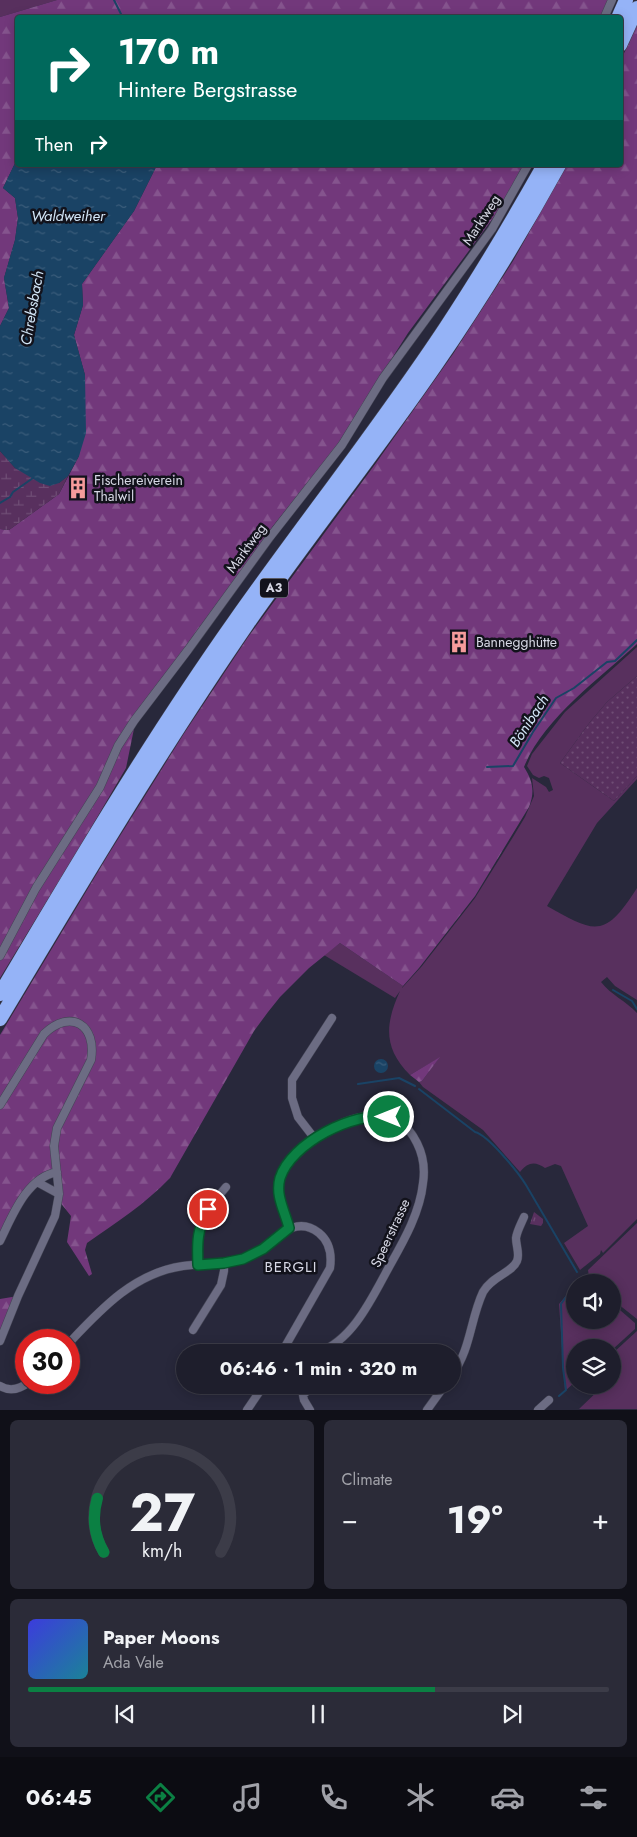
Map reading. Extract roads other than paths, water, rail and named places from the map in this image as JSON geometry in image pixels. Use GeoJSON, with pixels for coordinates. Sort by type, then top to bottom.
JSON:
{"type":"FeatureCollection","features":[{"type":"Feature","properties":{"kind":"highway"},"geometry":{"type":"LineString","coordinates":[[619,15],[626,0]]}},
{"type":"Feature","properties":{"kind":"highway"},"geometry":{"type":"LineString","coordinates":[[623,38],[637,8]]}},
{"type":"Feature","properties":{"kind":"highway","name":"A3"},"geometry":{"type":"LineString","coordinates":[[0,994],[108,815],[191,687],[235,620],[446,328],[507,230],[543,167]]}},
{"type":"Feature","properties":{"kind":"highway","name":"A3"},"geometry":{"type":"LineString","coordinates":[[0,1019],[115,828],[177,730],[255,614],[392,426],[454,337],[517,239],[558,167]]}},
{"type":"Feature","properties":{"kind":"street"},"geometry":{"type":"LineString","coordinates":[[605,15],[612,0]]}},
{"type":"Feature","properties":{"kind":"street","name":"Marktweg"},"geometry":{"type":"LineString","coordinates":[[0,956],[36,888],[100,787],[118,746],[131,725],[270,537],[342,445],[384,378],[492,229],[527,167]]}},
{"type":"Feature","properties":{"kind":"street"},"geometry":{"type":"LineString","coordinates":[[315,1139],[298,1117],[292,1098],[292,1080],[332,1018]]}},
{"type":"Feature","properties":{"kind":"street"},"geometry":{"type":"LineString","coordinates":[[0,1105],[44,1034],[53,1025],[64,1021],[74,1022],[85,1028],[92,1038],[91,1060],[56,1128],[54,1146],[59,1194],[55,1216],[18,1296],[0,1341]]}},
{"type":"Feature","properties":{"kind":"street","name":"Speerstrasse"},"geometry":{"type":"LineString","coordinates":[[289,1228],[279,1199],[280,1178],[292,1160],[315,1139],[332,1129],[373,1115],[389,1117],[401,1122],[411,1133],[420,1150],[424,1172],[416,1210],[391,1265],[348,1333],[334,1344]]}},
{"type":"Feature","properties":{"kind":"street"},"geometry":{"type":"LineString","coordinates":[[0,1241],[21,1200],[37,1182],[50,1173],[57,1172]]}},
{"type":"Feature","properties":{"kind":"street"},"geometry":{"type":"LineString","coordinates":[[37,1182],[59,1194]]}},
{"type":"Feature","properties":{"kind":"street"},"geometry":{"type":"LineString","coordinates":[[198,1265],[197,1237],[201,1222],[208,1209],[226,1187]]}},
{"type":"Feature","properties":{"kind":"street"},"geometry":{"type":"LineString","coordinates":[[461,1362],[484,1291],[490,1282],[508,1271],[516,1263],[518,1256],[516,1236],[524,1216]]}},
{"type":"Feature","properties":{"kind":"street"},"geometry":{"type":"LineString","coordinates":[[80,1332],[103,1308],[129,1287],[144,1278],[182,1266],[224,1263],[252,1256],[289,1228],[305,1227],[317,1232],[327,1242],[332,1258],[326,1276],[287,1344]]}},
{"type":"Feature","properties":{"kind":"street"},"geometry":{"type":"LineString","coordinates":[[193,1330],[221,1284],[224,1263]]}},
{"type":"Feature","properties":{"kind":"street"},"geometry":{"type":"LineString","coordinates":[[0,1386],[6,1390],[15,1389]]}},
{"type":"Feature","properties":{"kind":"street"},"geometry":{"type":"LineString","coordinates":[[247,1410],[258,1394]]}},
{"type":"Feature","properties":{"kind":"street"},"geometry":{"type":"LineString","coordinates":[[304,1394],[304,1400],[310,1410]]}},
{"type":"Feature","properties":{"kind":"street"},"geometry":{"type":"LineString","coordinates":[[426,1410],[438,1394]]}},
{"type":"Feature","properties":{"kind":"street"},"geometry":{"type":"LineString","coordinates":[[538,1410],[549,1400]]}},
{"type":"Feature","properties":{"kind":"water","name":"Waldweiher"},"geometry":{"type":"Polygon","coordinates":[[[15,163],[15,167],[156,167],[134,211],[82,284],[83,305],[74,335],[85,375],[86,433],[79,456],[68,476],[59,483],[50,486],[40,483],[15,468],[0,451],[0,326],[9,308],[4,278],[15,240],[18,218],[15,198],[3,188],[15,163]]]}},
{"type":"Feature","properties":{"kind":"water"},"geometry":{"type":"Polygon","coordinates":[[[378,1059],[384,1059],[388,1066],[384,1073],[378,1073],[374,1069],[374,1063],[378,1059]]]}},
{"type":"Feature","properties":{"kind":"waterway","name":"Chrebsbach"},"geometry":{"type":"LineString","coordinates":[[114,0],[122,15]]}},
{"type":"Feature","properties":{"kind":"waterway","name":"Chrebsbach"},"geometry":{"type":"LineString","coordinates":[[0,503],[33,478]]}},
{"type":"Feature","properties":{"kind":"waterway","name":"Bönibach"},"geometry":{"type":"LineString","coordinates":[[487,767],[513,766],[556,698],[574,688],[607,662],[615,661],[637,640]]}},
{"type":"Feature","properties":{"kind":"waterway"},"geometry":{"type":"LineString","coordinates":[[613,990],[632,1001],[637,1009]]}},
{"type":"Feature","properties":{"kind":"waterway"},"geometry":{"type":"LineString","coordinates":[[358,1084],[399,1078],[415,1086]]}},
{"type":"Feature","properties":{"kind":"waterway"},"geometry":{"type":"LineString","coordinates":[[419,1089],[481,1135],[510,1163],[526,1185],[577,1272]]}},
{"type":"Feature","properties":{"kind":"waterway"},"geometry":{"type":"LineString","coordinates":[[559,1396],[566,1390],[563,1368],[561,1304],[566,1297]]}},
{"type":"Feature","properties":{"kind":"place","name":"Fischereiverein Thalwil"},"geometry":{"type":"Point","coordinates":[78,488]}},
{"type":"Feature","properties":{"kind":"place","name":"Bannegghütte"},"geometry":{"type":"Point","coordinates":[459,642]}},
{"type":"Feature","properties":{"kind":"district","name":"BERGLI"},"geometry":{"type":"Point","coordinates":[291,1267]}}]}
